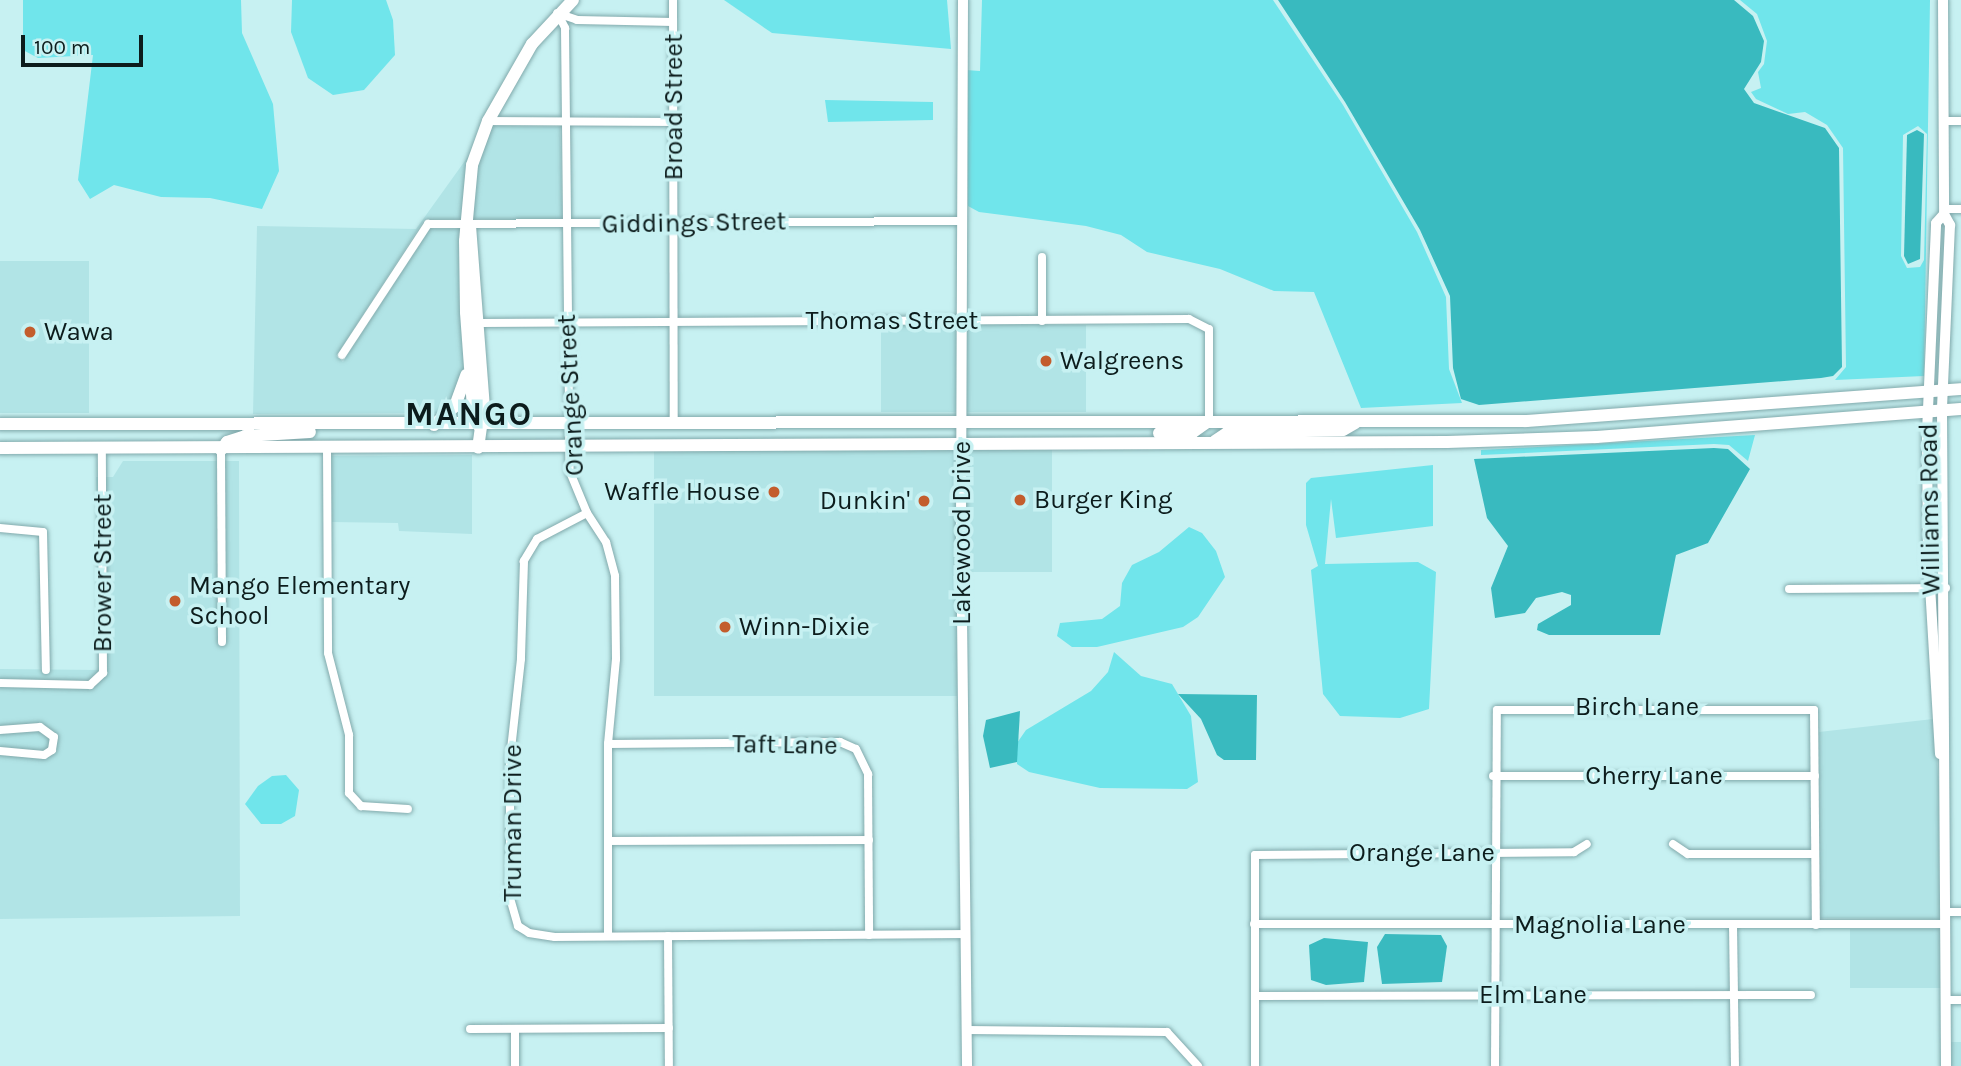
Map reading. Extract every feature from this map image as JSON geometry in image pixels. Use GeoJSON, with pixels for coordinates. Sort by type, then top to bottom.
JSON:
{"type":"FeatureCollection","features":[{"type":"Feature","properties":{"kind":"main road"},"geometry":{"type":"LineString","coordinates":[[479,426],[484,406],[469,224],[472,165],[488,121],[532,44],[557,13],[573,0]]}},
{"type":"Feature","properties":{"kind":"main road"},"geometry":{"type":"LineString","coordinates":[[469,224],[465,241],[469,357],[479,426],[478,448]]}},
{"type":"Feature","properties":{"kind":"main road"},"geometry":{"type":"LineString","coordinates":[[434,425],[455,406],[464,389],[469,357]]}},
{"type":"Feature","properties":{"kind":"main road"},"geometry":{"type":"LineString","coordinates":[[0,424],[479,426],[1594,418],[1961,389]]}},
{"type":"Feature","properties":{"kind":"main road"},"geometry":{"type":"LineString","coordinates":[[0,448],[221,450],[1596,437],[1961,409]]}},
{"type":"Feature","properties":{"kind":"main road"},"geometry":{"type":"LineString","coordinates":[[1111,441],[1141,433],[1193,432],[1209,421]]}},
{"type":"Feature","properties":{"kind":"main road"},"geometry":{"type":"LineString","coordinates":[[1215,441],[1227,433],[1343,430],[1359,421]]}},
{"type":"Feature","properties":{"kind":"main road"},"geometry":{"type":"LineString","coordinates":[[221,450],[227,442],[245,436],[306,434],[323,426]]}},
{"type":"Feature","properties":{"kind":"street","name":"Broad Street"},"geometry":{"type":"LineString","coordinates":[[673,0],[674,424]]}},
{"type":"Feature","properties":{"kind":"street","name":"Lakewood Drive"},"geometry":{"type":"LineString","coordinates":[[963,0],[960,320],[967,1066]]}},
{"type":"Feature","properties":{"kind":"street","name":"Williams Road"},"geometry":{"type":"LineString","coordinates":[[1943,0],[1944,211],[1950,225],[1945,390],[1942,410],[1946,588],[1946,1066]]}},
{"type":"Feature","properties":{"kind":"street"},"geometry":{"type":"LineString","coordinates":[[557,13],[577,20],[673,22]]}},
{"type":"Feature","properties":{"kind":"street","name":"Orange Street"},"geometry":{"type":"LineString","coordinates":[[557,13],[565,28],[566,323],[570,472],[587,513],[606,542],[615,576],[616,659],[608,744],[608,936]]}},
{"type":"Feature","properties":{"kind":"street"},"geometry":{"type":"LineString","coordinates":[[488,121],[674,122]]}},
{"type":"Feature","properties":{"kind":"street"},"geometry":{"type":"LineString","coordinates":[[1943,121],[1961,121]]}},
{"type":"Feature","properties":{"kind":"street"},"geometry":{"type":"LineString","coordinates":[[1944,211],[1961,209]]}},
{"type":"Feature","properties":{"kind":"street","name":"Williams Road"},"geometry":{"type":"LineString","coordinates":[[1944,211],[1936,223],[1931,390],[1928,410],[1930,589],[1945,807]]}},
{"type":"Feature","properties":{"kind":"street","name":"Giddings Street"},"geometry":{"type":"LineString","coordinates":[[342,355],[428,224],[961,221]]}},
{"type":"Feature","properties":{"kind":"street"},"geometry":{"type":"LineString","coordinates":[[1042,257],[1042,321]]}},
{"type":"Feature","properties":{"kind":"street","name":"Thomas Street"},"geometry":{"type":"LineString","coordinates":[[479,323],[1189,319],[1205,324],[1210,339],[1209,421]]}},
{"type":"Feature","properties":{"kind":"street"},"geometry":{"type":"LineString","coordinates":[[327,449],[328,653],[349,735],[349,793],[361,806],[408,809]]}},
{"type":"Feature","properties":{"kind":"street","name":"Brower Street"},"geometry":{"type":"LineString","coordinates":[[0,683],[90,685],[103,673],[102,450]]}},
{"type":"Feature","properties":{"kind":"street"},"geometry":{"type":"LineString","coordinates":[[221,450],[222,642]]}},
{"type":"Feature","properties":{"kind":"street","name":"Truman Drive"},"geometry":{"type":"LineString","coordinates":[[587,513],[537,540],[524,561],[521,659],[510,759],[510,898],[518,926],[529,933],[608,936],[966,934]]}},
{"type":"Feature","properties":{"kind":"street"},"geometry":{"type":"LineString","coordinates":[[0,528],[43,532],[46,670]]}},
{"type":"Feature","properties":{"kind":"street"},"geometry":{"type":"LineString","coordinates":[[1789,589],[1946,588]]}},
{"type":"Feature","properties":{"kind":"street","name":"Birch Lane"},"geometry":{"type":"LineString","coordinates":[[1493,776],[1493,716],[1505,707],[1814,710],[1815,776]]}},
{"type":"Feature","properties":{"kind":"street"},"geometry":{"type":"LineString","coordinates":[[0,730],[40,727],[53,733],[54,742],[44,755],[0,751]]}},
{"type":"Feature","properties":{"kind":"street","name":"Taft Lane"},"geometry":{"type":"LineString","coordinates":[[608,744],[840,742],[856,749],[864,761],[869,841],[869,935]]}},
{"type":"Feature","properties":{"kind":"street"},"geometry":{"type":"LineString","coordinates":[[1493,776],[1494,1066]]}},
{"type":"Feature","properties":{"kind":"street","name":"Cherry Lane"},"geometry":{"type":"LineString","coordinates":[[1493,776],[1815,776]]}},
{"type":"Feature","properties":{"kind":"street"},"geometry":{"type":"LineString","coordinates":[[1815,776],[1816,925]]}},
{"type":"Feature","properties":{"kind":"street"},"geometry":{"type":"LineString","coordinates":[[608,841],[869,841]]}},
{"type":"Feature","properties":{"kind":"street","name":"Orange Lane"},"geometry":{"type":"LineString","coordinates":[[1254,924],[1255,856],[1574,852],[1587,844]]}},
{"type":"Feature","properties":{"kind":"street"},"geometry":{"type":"LineString","coordinates":[[1673,844],[1688,854],[1815,854]]}},
{"type":"Feature","properties":{"kind":"street","name":"Magnolia Lane"},"geometry":{"type":"LineString","coordinates":[[1254,924],[1816,925],[1946,918],[1961,912]]}},
{"type":"Feature","properties":{"kind":"street"},"geometry":{"type":"LineString","coordinates":[[1254,924],[1255,1066]]}},
{"type":"Feature","properties":{"kind":"street"},"geometry":{"type":"LineString","coordinates":[[1734,925],[1735,1066]]}},
{"type":"Feature","properties":{"kind":"street"},"geometry":{"type":"LineString","coordinates":[[668,936],[669,1066]]}},
{"type":"Feature","properties":{"kind":"street","name":"Elm Lane"},"geometry":{"type":"LineString","coordinates":[[1255,996],[1811,995]]}},
{"type":"Feature","properties":{"kind":"street"},"geometry":{"type":"LineString","coordinates":[[1946,1000],[1961,1000]]}},
{"type":"Feature","properties":{"kind":"street"},"geometry":{"type":"LineString","coordinates":[[470,1029],[669,1028]]}},
{"type":"Feature","properties":{"kind":"street"},"geometry":{"type":"LineString","coordinates":[[515,1029],[515,1066]]}},
{"type":"Feature","properties":{"kind":"street"},"geometry":{"type":"LineString","coordinates":[[967,1030],[1167,1032],[1198,1066]]}},
{"type":"Feature","properties":{"kind":"shaded area"},"geometry":{"type":"Polygon","coordinates":[[[23,0],[241,0],[242,33],[273,104],[279,171],[262,209],[210,198],[161,197],[114,185],[90,199],[78,180],[93,55],[38,58],[23,50],[23,0]]]}},
{"type":"Feature","properties":{"kind":"shaded area"},"geometry":{"type":"Polygon","coordinates":[[[292,0],[386,0],[393,20],[395,55],[364,90],[333,95],[308,78],[291,32],[292,0]]]}},
{"type":"Feature","properties":{"kind":"shaded area"},"geometry":{"type":"Polygon","coordinates":[[[724,0],[947,0],[951,49],[772,33],[724,0]]]}},
{"type":"Feature","properties":{"kind":"shaded area"},"geometry":{"type":"Polygon","coordinates":[[[982,0],[1273,0],[1343,105],[1417,232],[1446,297],[1449,369],[1462,403],[1361,408],[1314,292],[1274,291],[1220,269],[1147,252],[1121,235],[1086,226],[979,212],[968,206],[966,70],[980,71],[982,0]]]}},
{"type":"Feature","properties":{"kind":"shaded area"},"geometry":{"type":"Polygon","coordinates":[[[1278,0],[1734,0],[1753,16],[1764,41],[1761,62],[1744,89],[1754,103],[1825,128],[1839,148],[1842,367],[1833,376],[1821,378],[1479,405],[1461,399],[1453,368],[1450,296],[1420,230],[1345,102],[1278,0]]]}},
{"type":"Feature","properties":{"kind":"shaded area"},"geometry":{"type":"Polygon","coordinates":[[[1740,0],[1930,0],[1924,376],[1835,380],[1846,367],[1843,148],[1827,125],[1805,112],[1788,114],[1756,99],[1751,92],[1761,88],[1758,72],[1764,64],[1767,41],[1757,14],[1740,0]],[[1918,126],[1903,135],[1901,256],[1907,268],[1920,267],[1924,260],[1927,134],[1918,126]]]}},
{"type":"Feature","properties":{"kind":"shaded area"},"geometry":{"type":"Polygon","coordinates":[[[825,100],[933,102],[933,120],[828,122],[825,100]]]}},
{"type":"Feature","properties":{"kind":"shaded area"},"geometry":{"type":"Polygon","coordinates":[[[491,126],[560,127],[562,221],[473,219],[476,166],[491,126]]]}},
{"type":"Feature","properties":{"kind":"shaded area"},"geometry":{"type":"Polygon","coordinates":[[[1917,130],[1924,134],[1920,259],[1908,264],[1904,256],[1907,135],[1917,130]]]}},
{"type":"Feature","properties":{"kind":"shaded area"},"geometry":{"type":"Polygon","coordinates":[[[472,151],[465,219],[424,220],[336,356],[343,362],[430,229],[464,229],[465,357],[460,387],[443,413],[253,414],[257,226],[416,229],[472,151]]]}},
{"type":"Feature","properties":{"kind":"shaded area"},"geometry":{"type":"Polygon","coordinates":[[[0,261],[89,261],[89,413],[0,413],[0,261]]]}},
{"type":"Feature","properties":{"kind":"shaded area"},"geometry":{"type":"Polygon","coordinates":[[[881,325],[956,325],[956,412],[881,412],[881,325]]]}},
{"type":"Feature","properties":{"kind":"shaded area"},"geometry":{"type":"Polygon","coordinates":[[[965,325],[1086,325],[1086,412],[965,412],[965,325]]]}},
{"type":"Feature","properties":{"kind":"shaded area"},"geometry":{"type":"Polygon","coordinates":[[[1755,435],[1748,461],[1729,445],[1714,444],[1481,455],[1481,450],[1755,435]]]}},
{"type":"Feature","properties":{"kind":"shaded area"},"geometry":{"type":"Polygon","coordinates":[[[1728,449],[1750,469],[1708,543],[1676,555],[1660,635],[1549,635],[1537,630],[1538,624],[1571,605],[1571,595],[1562,592],[1536,598],[1525,613],[1495,618],[1491,588],[1508,546],[1487,518],[1474,459],[1728,449]]]}},
{"type":"Feature","properties":{"kind":"shaded area"},"geometry":{"type":"Polygon","coordinates":[[[654,450],[957,450],[957,696],[654,696],[654,450]]]}},
{"type":"Feature","properties":{"kind":"shaded area"},"geometry":{"type":"Polygon","coordinates":[[[965,450],[1052,450],[1052,572],[965,572],[965,450]]]}},
{"type":"Feature","properties":{"kind":"shaded area"},"geometry":{"type":"Polygon","coordinates":[[[472,455],[472,534],[399,531],[398,523],[332,522],[331,456],[472,455]]]}},
{"type":"Feature","properties":{"kind":"shaded area"},"geometry":{"type":"Polygon","coordinates":[[[123,461],[239,461],[240,916],[0,919],[0,669],[98,670],[96,477],[113,477],[123,461]]]}},
{"type":"Feature","properties":{"kind":"shaded area"},"geometry":{"type":"Polygon","coordinates":[[[1433,465],[1433,526],[1336,538],[1331,499],[1325,564],[1418,562],[1436,572],[1429,709],[1400,718],[1340,716],[1323,694],[1311,570],[1318,566],[1306,525],[1306,483],[1311,478],[1433,465]]]}},
{"type":"Feature","properties":{"kind":"shaded area"},"geometry":{"type":"Polygon","coordinates":[[[1189,527],[1202,533],[1216,551],[1225,577],[1198,617],[1183,627],[1097,647],[1072,647],[1057,636],[1060,623],[1102,619],[1120,606],[1122,583],[1132,565],[1159,552],[1189,527]]]}},
{"type":"Feature","properties":{"kind":"shaded area"},"geometry":{"type":"Polygon","coordinates":[[[1114,652],[1141,676],[1172,684],[1191,716],[1198,782],[1187,789],[1100,788],[1029,772],[1017,764],[1017,743],[1026,730],[1091,691],[1108,672],[1114,652]]]}},
{"type":"Feature","properties":{"kind":"shaded area"},"geometry":{"type":"Polygon","coordinates":[[[1178,694],[1257,695],[1256,760],[1224,760],[1217,755],[1201,719],[1178,694]]]}},
{"type":"Feature","properties":{"kind":"shaded area"},"geometry":{"type":"Polygon","coordinates":[[[1020,711],[1017,762],[990,768],[983,736],[986,720],[1020,711]]]}},
{"type":"Feature","properties":{"kind":"shaded area"},"geometry":{"type":"Polygon","coordinates":[[[1933,719],[1941,808],[1941,919],[1820,918],[1819,732],[1933,719]]]}},
{"type":"Feature","properties":{"kind":"shaded area"},"geometry":{"type":"Polygon","coordinates":[[[286,775],[299,790],[295,816],[281,824],[261,824],[245,804],[258,786],[272,776],[286,775]]]}},
{"type":"Feature","properties":{"kind":"shaded area"},"geometry":{"type":"Polygon","coordinates":[[[1850,929],[1941,929],[1941,988],[1850,988],[1850,929]]]}},
{"type":"Feature","properties":{"kind":"shaded area"},"geometry":{"type":"Polygon","coordinates":[[[1385,934],[1441,935],[1447,946],[1442,982],[1382,984],[1377,947],[1385,934]]]}},
{"type":"Feature","properties":{"kind":"shaded area"},"geometry":{"type":"Polygon","coordinates":[[[1324,938],[1368,942],[1364,982],[1326,985],[1311,980],[1309,945],[1324,938]]]}},
{"type":"Feature","properties":{"kind":"shaded area"},"geometry":{"type":"Polygon","coordinates":[[[1950,1042],[1961,1042],[1961,1066],[1950,1066],[1950,1042]]]}},
{"type":"Feature","properties":{"kind":"place","name":"Wawa"},"geometry":{"type":"Point","coordinates":[30,332]}},
{"type":"Feature","properties":{"kind":"place","name":"Walgreens"},"geometry":{"type":"Point","coordinates":[1046,361]}},
{"type":"Feature","properties":{"kind":"place","name":"Waffle House"},"geometry":{"type":"Point","coordinates":[774,492]}},
{"type":"Feature","properties":{"kind":"place","name":"Burger King"},"geometry":{"type":"Point","coordinates":[1020,500]}},
{"type":"Feature","properties":{"kind":"place","name":"Dunkin'"},"geometry":{"type":"Point","coordinates":[924,501]}},
{"type":"Feature","properties":{"kind":"place","name":"Mango Elementary School"},"geometry":{"type":"Point","coordinates":[175,601]}},
{"type":"Feature","properties":{"kind":"place","name":"Winn-Dixie"},"geometry":{"type":"Point","coordinates":[725,627]}},
{"type":"Feature","properties":{"kind":"district","name":"MANGO"},"geometry":{"type":"Point","coordinates":[469,415]}}]}
